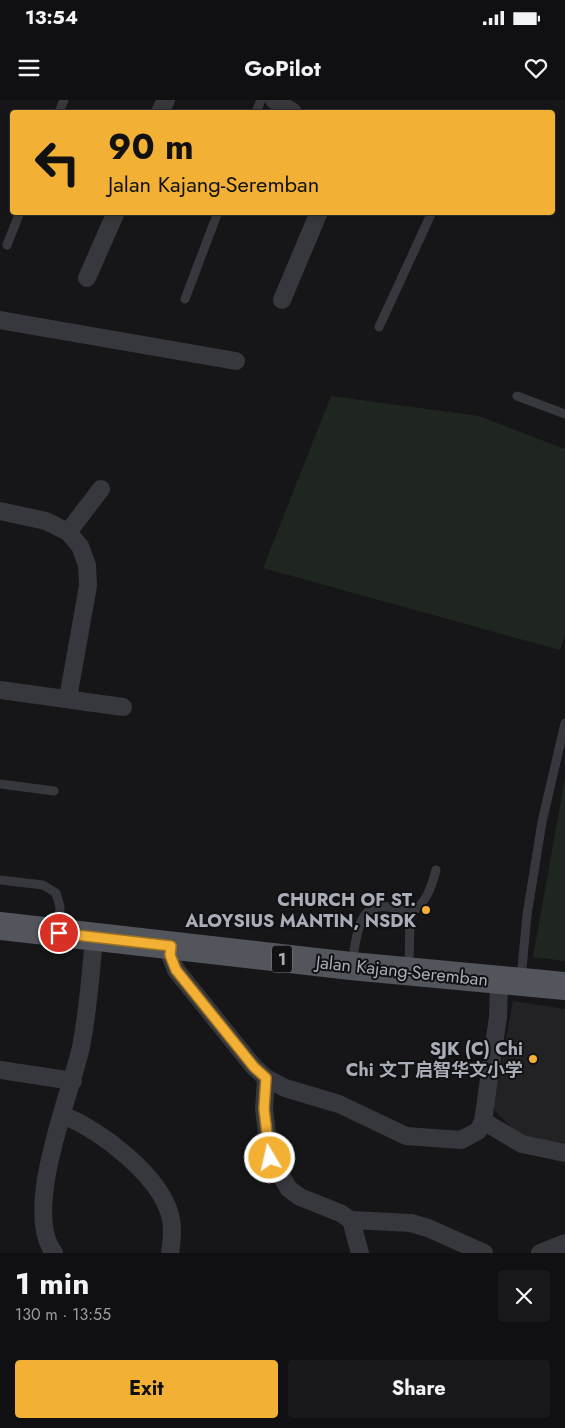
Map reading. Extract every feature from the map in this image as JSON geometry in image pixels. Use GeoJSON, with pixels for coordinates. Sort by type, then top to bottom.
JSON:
{"type":"FeatureCollection","features":[{"type":"Feature","properties":{"kind":"main road","name":"Jalan Kajang-Seremban"},"geometry":{"type":"LineString","coordinates":[[0,926],[351,966],[565,986]]}},
{"type":"Feature","properties":{"kind":"street"},"geometry":{"type":"LineString","coordinates":[[274,100],[290,110]]}},
{"type":"Feature","properties":{"kind":"street"},"geometry":{"type":"LineString","coordinates":[[88,278],[115,215]]}},
{"type":"Feature","properties":{"kind":"street"},"geometry":{"type":"LineString","coordinates":[[282,300],[318,215]]}},
{"type":"Feature","properties":{"kind":"street"},"geometry":{"type":"LineString","coordinates":[[0,320],[236,361]]}},
{"type":"Feature","properties":{"kind":"street"},"geometry":{"type":"LineString","coordinates":[[68,532],[101,490]]}},
{"type":"Feature","properties":{"kind":"street"},"geometry":{"type":"LineString","coordinates":[[0,511],[46,520],[68,532],[80,546],[87,565],[88,586],[68,698]]}},
{"type":"Feature","properties":{"kind":"street"},"geometry":{"type":"LineString","coordinates":[[0,690],[123,707]]}},
{"type":"Feature","properties":{"kind":"street"},"geometry":{"type":"LineString","coordinates":[[47,1251],[43,1212],[48,1160],[73,1080],[89,996],[94,937]]}},
{"type":"Feature","properties":{"kind":"street"},"geometry":{"type":"LineString","coordinates":[[171,946],[170,955],[176,970],[254,1067],[266,1078],[285,1088],[338,1104],[406,1136],[461,1140],[478,1131],[483,1122],[498,1017],[510,981]]}},
{"type":"Feature","properties":{"kind":"street"},"geometry":{"type":"LineString","coordinates":[[0,1070],[73,1080]]}},
{"type":"Feature","properties":{"kind":"street"},"geometry":{"type":"LineString","coordinates":[[266,1078],[264,1109],[270,1158],[280,1178],[289,1190],[300,1197],[332,1208],[351,1220],[410,1222],[484,1253]]}},
{"type":"Feature","properties":{"kind":"street"},"geometry":{"type":"LineString","coordinates":[[63,1115],[109,1142],[135,1164],[157,1188],[171,1217],[173,1231],[170,1253]]}},
{"type":"Feature","properties":{"kind":"street"},"geometry":{"type":"LineString","coordinates":[[483,1122],[522,1144],[565,1153]]}},
{"type":"Feature","properties":{"kind":"street"},"geometry":{"type":"LineString","coordinates":[[351,1220],[360,1253]]}},
{"type":"Feature","properties":{"kind":"street"},"geometry":{"type":"LineString","coordinates":[[540,1253],[565,1243]]}},
{"type":"Feature","properties":{"kind":"lane"},"geometry":{"type":"LineString","coordinates":[[7,245],[19,215]]}},
{"type":"Feature","properties":{"kind":"lane"},"geometry":{"type":"LineString","coordinates":[[185,299],[217,215]]}},
{"type":"Feature","properties":{"kind":"lane"},"geometry":{"type":"LineString","coordinates":[[379,327],[431,215]]}},
{"type":"Feature","properties":{"kind":"lane"},"geometry":{"type":"LineString","coordinates":[[517,396],[565,414]]}},
{"type":"Feature","properties":{"kind":"lane"},"geometry":{"type":"LineString","coordinates":[[510,981],[527,915],[542,822],[565,723]]}},
{"type":"Feature","properties":{"kind":"lane"},"geometry":{"type":"LineString","coordinates":[[0,784],[54,791]]}},
{"type":"Feature","properties":{"kind":"lane"},"geometry":{"type":"LineString","coordinates":[[410,914],[420,907],[424,901],[431,888],[436,870]]}},
{"type":"Feature","properties":{"kind":"lane"},"geometry":{"type":"LineString","coordinates":[[0,880],[43,885],[56,893],[60,907],[59,933]]}},
{"type":"Feature","properties":{"kind":"lane"},"geometry":{"type":"LineString","coordinates":[[351,966],[361,919],[369,909],[380,905],[401,909],[410,914]]}},
{"type":"Feature","properties":{"kind":"lane"},"geometry":{"type":"LineString","coordinates":[[409,971],[410,914]]}},
{"type":"Feature","properties":{"kind":"shaded area"},"geometry":{"type":"Polygon","coordinates":[[[331,396],[479,416],[565,449],[565,636],[560,650],[263,568],[331,396]]]}},
{"type":"Feature","properties":{"kind":"shaded area"},"geometry":{"type":"Polygon","coordinates":[[[565,778],[565,961],[533,957],[565,778]]]}},
{"type":"Feature","properties":{"kind":"shaded area","name":"SJK (C) Chi Chi 文丁启智华文小学"},"geometry":{"type":"Polygon","coordinates":[[[513,1001],[565,1009],[565,1143],[523,1139],[493,1109],[513,1001]]]}},
{"type":"Feature","properties":{"kind":"place","name":"CHURCH OF ST. ALOYSIUS MANTIN, NSDK"},"geometry":{"type":"Point","coordinates":[426,910]}},
{"type":"Feature","properties":{"kind":"place","name":"SJK (C) Chi Chi 文丁启智华文小学"},"geometry":{"type":"Point","coordinates":[533,1059]}},
{"type":"Feature","properties":{"kind":"route"},"geometry":{"type":"LineString","coordinates":[[59,933],[171,946],[170,955],[176,970],[254,1067],[266,1078],[264,1109],[270,1158]]}}]}
